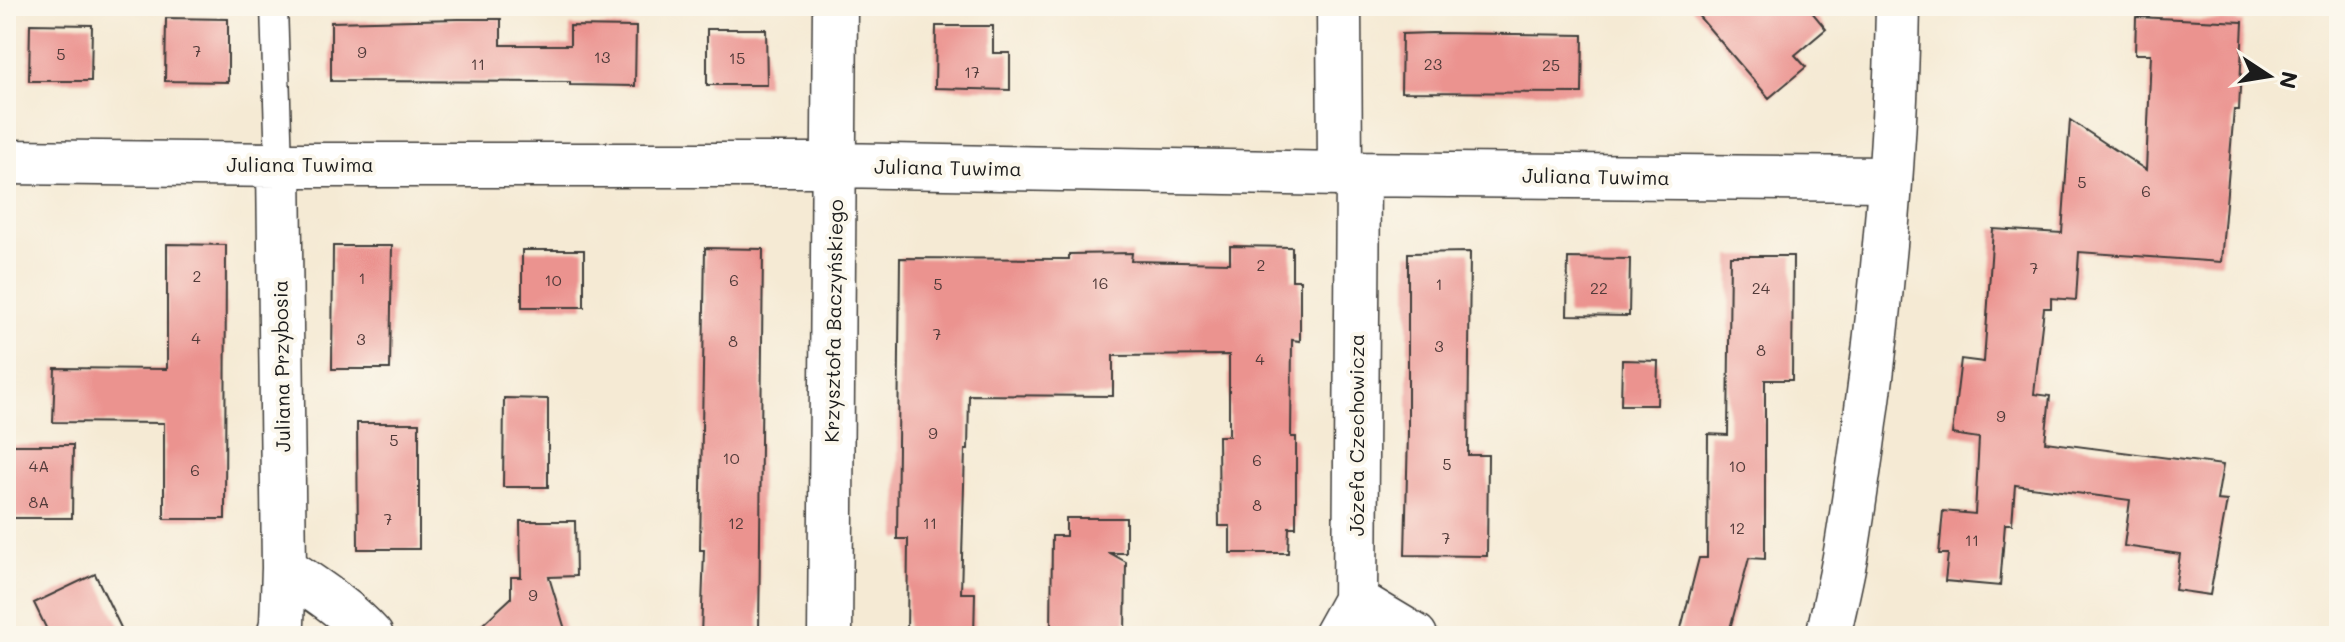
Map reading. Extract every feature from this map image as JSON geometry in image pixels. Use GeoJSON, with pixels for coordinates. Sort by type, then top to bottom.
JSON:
{"type":"FeatureCollection","features":[{"type":"Feature","properties":{"kind":"street","name":"Krzysztofa Baczyńskiego"},"geometry":{"type":"LineString","coordinates":[[830,636],[835,6]]}},
{"type":"Feature","properties":{"kind":"street","name":"Józefa Czechowicza"},"geometry":{"type":"LineString","coordinates":[[1339,6],[1349,174],[1345,618],[1415,636]]}},
{"type":"Feature","properties":{"kind":"street"},"geometry":{"type":"LineString","coordinates":[[1828,636],[1847,542],[1879,314],[1890,179],[1898,6]]}},
{"type":"Feature","properties":{"kind":"street","name":"Juliana Tuwima"},"geometry":{"type":"LineString","coordinates":[[6,162],[835,165],[1890,179]]}},
{"type":"Feature","properties":{"kind":"street","name":"Juliana Przybosia"},"geometry":{"type":"LineString","coordinates":[[279,165],[284,568],[279,636]]}},
{"type":"Feature","properties":{"kind":"street"},"geometry":{"type":"LineString","coordinates":[[284,568],[310,585],[371,636]]}},
{"type":"Feature","properties":{"kind":"lane"},"geometry":{"type":"LineString","coordinates":[[274,6],[279,165]]}},
{"type":"Feature","properties":{"kind":"building"},"geometry":{"type":"Polygon","coordinates":[[[1690,6],[1807,6],[1826,29],[1795,55],[1806,67],[1769,98],[1690,6]]]}},
{"type":"Feature","properties":{"kind":"building"},"geometry":{"type":"Polygon","coordinates":[[[2136,17],[2243,22],[2239,110],[2234,110],[2221,262],[2079,252],[2076,300],[2051,298],[2051,308],[2044,308],[2034,394],[2050,396],[2045,442],[2223,465],[2217,500],[2227,501],[2210,595],[2175,590],[2180,554],[2124,546],[2130,500],[2015,485],[2012,524],[2005,524],[2000,586],[1945,581],[1948,554],[1939,554],[1943,511],[1975,514],[1979,438],[1952,434],[1961,359],[1984,362],[1993,229],[2062,233],[2070,120],[2146,170],[2151,54],[2135,54],[2136,17]]]}},
{"type":"Feature","properties":{"kind":"building"},"geometry":{"type":"Polygon","coordinates":[[[166,18],[228,19],[228,82],[165,81],[166,18]]]}},
{"type":"Feature","properties":{"kind":"building"},"geometry":{"type":"Polygon","coordinates":[[[501,19],[501,45],[570,45],[570,26],[636,27],[635,86],[570,85],[570,82],[331,81],[331,22],[501,19]]]}},
{"type":"Feature","properties":{"kind":"building"},"geometry":{"type":"Polygon","coordinates":[[[30,24],[92,25],[91,81],[29,81],[30,24]]]}},
{"type":"Feature","properties":{"kind":"building"},"geometry":{"type":"Polygon","coordinates":[[[936,26],[993,26],[993,53],[1010,53],[1010,90],[935,88],[936,26]]]}},
{"type":"Feature","properties":{"kind":"building"},"geometry":{"type":"Polygon","coordinates":[[[707,29],[766,29],[767,85],[707,85],[707,29]]]}},
{"type":"Feature","properties":{"kind":"building"},"geometry":{"type":"Polygon","coordinates":[[[1402,34],[1583,35],[1582,93],[1401,92],[1402,34]]]}},
{"type":"Feature","properties":{"kind":"building"},"geometry":{"type":"Polygon","coordinates":[[[167,244],[226,245],[225,519],[164,519],[164,423],[53,422],[55,368],[167,369],[167,244]]]}},
{"type":"Feature","properties":{"kind":"building"},"geometry":{"type":"Polygon","coordinates":[[[333,246],[392,246],[390,369],[332,369],[333,246]]]}},
{"type":"Feature","properties":{"kind":"building"},"geometry":{"type":"Polygon","coordinates":[[[1230,246],[1292,247],[1292,280],[1300,280],[1300,341],[1292,340],[1291,437],[1296,437],[1296,527],[1289,527],[1288,553],[1230,553],[1230,526],[1219,526],[1218,436],[1229,436],[1229,355],[1113,356],[1113,396],[969,395],[961,593],[975,593],[974,636],[907,636],[908,539],[897,539],[900,258],[1069,259],[1069,254],[1132,253],[1131,261],[1230,263],[1230,246]]]}},
{"type":"Feature","properties":{"kind":"building"},"geometry":{"type":"Polygon","coordinates":[[[705,248],[763,249],[759,636],[701,636],[705,248]]]}},
{"type":"Feature","properties":{"kind":"building"},"geometry":{"type":"Polygon","coordinates":[[[522,250],[584,250],[584,307],[522,307],[522,250]]]}},
{"type":"Feature","properties":{"kind":"building"},"geometry":{"type":"Polygon","coordinates":[[[1470,252],[1468,455],[1488,455],[1487,556],[1405,555],[1408,253],[1470,252]]]}},
{"type":"Feature","properties":{"kind":"building"},"geometry":{"type":"Polygon","coordinates":[[[1730,256],[1793,256],[1792,380],[1765,380],[1765,559],[1749,558],[1728,636],[1679,636],[1699,558],[1707,558],[1708,434],[1728,435],[1730,256]]]}},
{"type":"Feature","properties":{"kind":"building"},"geometry":{"type":"Polygon","coordinates":[[[1568,258],[1630,259],[1629,316],[1567,315],[1568,258]]]}},
{"type":"Feature","properties":{"kind":"building"},"geometry":{"type":"Polygon","coordinates":[[[1622,360],[1658,361],[1657,405],[1621,405],[1622,360]]]}},
{"type":"Feature","properties":{"kind":"building"},"geometry":{"type":"Polygon","coordinates":[[[504,398],[548,399],[548,487],[503,487],[504,398]]]}},
{"type":"Feature","properties":{"kind":"building"},"geometry":{"type":"Polygon","coordinates":[[[357,423],[419,423],[419,549],[358,549],[357,423]]]}},
{"type":"Feature","properties":{"kind":"building"},"geometry":{"type":"Polygon","coordinates":[[[6,445],[73,445],[72,518],[6,518],[6,445]]]}},
{"type":"Feature","properties":{"kind":"building"},"geometry":{"type":"Polygon","coordinates":[[[1066,518],[1126,518],[1126,553],[1110,553],[1126,562],[1125,636],[1051,636],[1052,536],[1066,536],[1066,518]]]}},
{"type":"Feature","properties":{"kind":"building"},"geometry":{"type":"Polygon","coordinates":[[[520,521],[575,521],[576,576],[549,577],[567,636],[470,636],[511,598],[511,577],[521,577],[520,521]]]}},
{"type":"Feature","properties":{"kind":"building"},"geometry":{"type":"Polygon","coordinates":[[[95,574],[125,636],[50,636],[34,603],[95,574]]]}}]}
